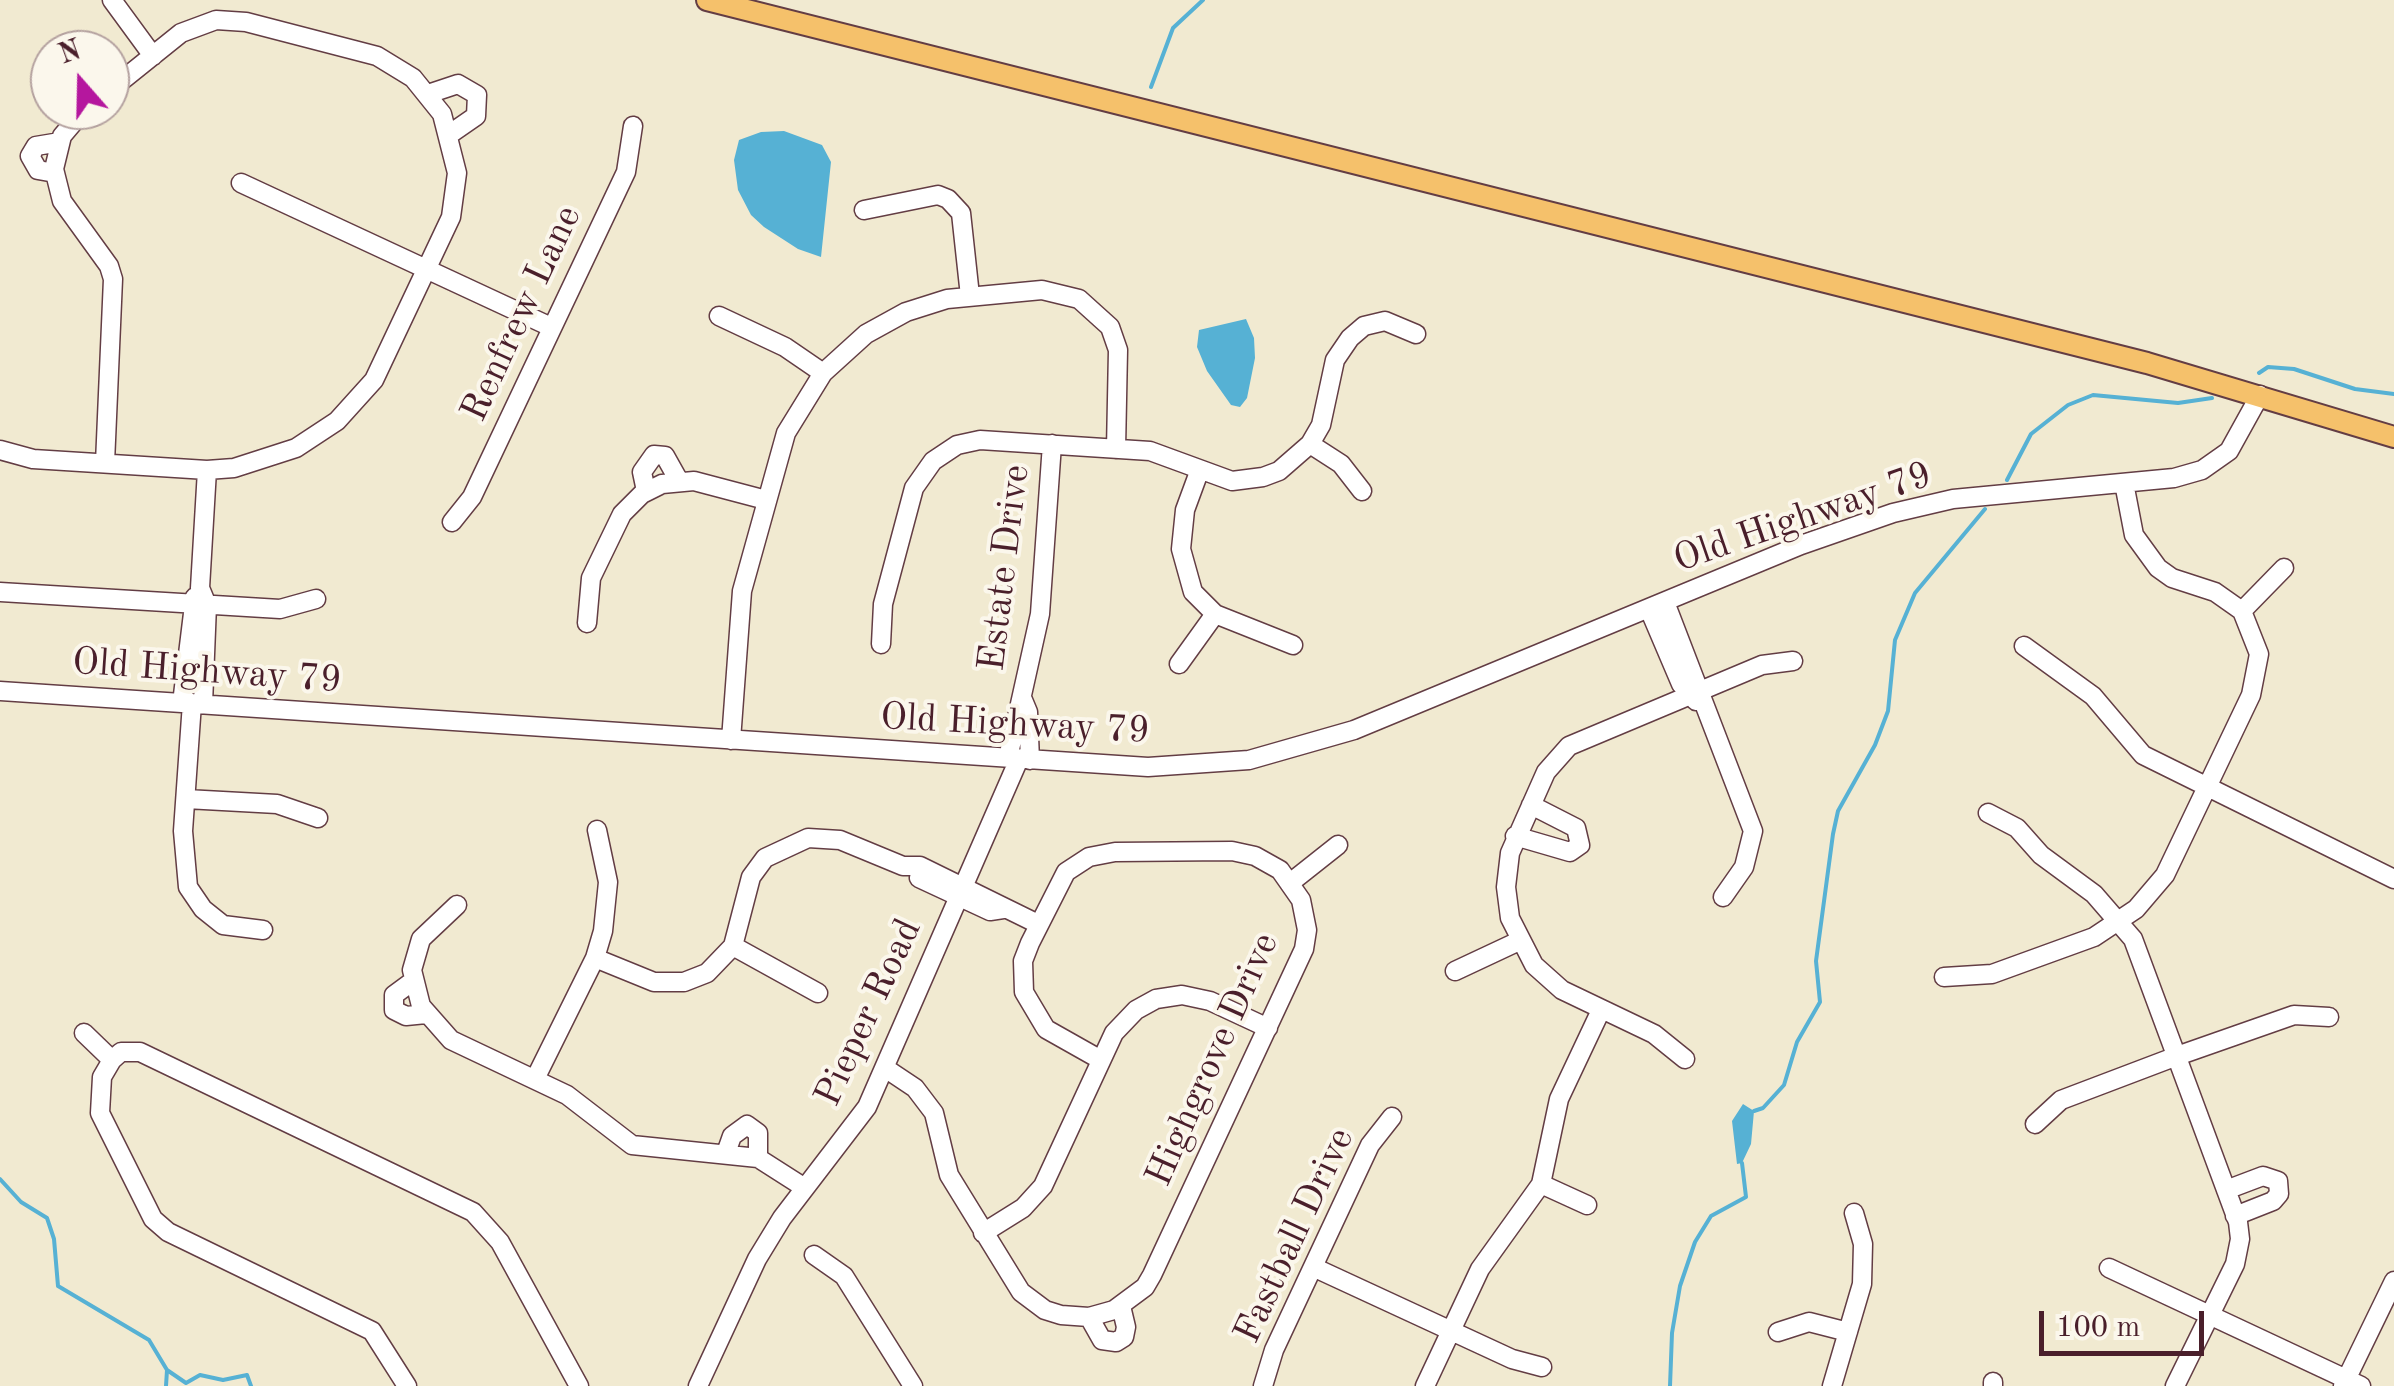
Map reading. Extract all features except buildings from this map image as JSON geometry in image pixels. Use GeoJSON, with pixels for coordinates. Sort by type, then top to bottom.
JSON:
{"type":"FeatureCollection","features":[{"type":"Feature","properties":{"kind":"main road"},"geometry":{"type":"LineString","coordinates":[[706,0],[2260,395],[2394,437]]}},
{"type":"Feature","properties":{"kind":"street"},"geometry":{"type":"LineString","coordinates":[[112,0],[153,56]]}},
{"type":"Feature","properties":{"kind":"street"},"geometry":{"type":"LineString","coordinates":[[0,450],[16,457],[207,470],[264,461],[307,442],[356,404],[386,360],[456,196],[458,172],[450,134],[428,94],[413,78],[378,56],[229,20],[196,26],[130,74]]}},
{"type":"Feature","properties":{"kind":"street"},"geometry":{"type":"LineString","coordinates":[[428,94],[458,84],[476,95],[476,116],[450,134]]}},
{"type":"Feature","properties":{"kind":"street","name":"Renfrew Lane"},"geometry":{"type":"LineString","coordinates":[[452,522],[472,496],[626,172],[633,126]]}},
{"type":"Feature","properties":{"kind":"street"},"geometry":{"type":"LineString","coordinates":[[69,130],[60,142],[55,173],[62,200],[114,279],[105,463]]}},
{"type":"Feature","properties":{"kind":"street"},"geometry":{"type":"LineString","coordinates":[[241,183],[550,327]]}},
{"type":"Feature","properties":{"kind":"street"},"geometry":{"type":"LineString","coordinates":[[864,210],[938,195],[948,199],[961,213],[970,296]]}},
{"type":"Feature","properties":{"kind":"street"},"geometry":{"type":"LineString","coordinates":[[731,740],[738,611],[786,432],[823,373],[866,334],[897,316],[970,296],[1056,292],[1079,299],[1101,316],[1118,350],[1116,449]]}},
{"type":"Feature","properties":{"kind":"street"},"geometry":{"type":"LineString","coordinates":[[719,316],[785,347],[823,373]]}},
{"type":"Feature","properties":{"kind":"street"},"geometry":{"type":"LineString","coordinates":[[881,644],[882,604],[910,501],[924,470],[945,452],[968,442],[1116,449],[1162,454],[1199,472],[1232,481],[1263,477],[1280,471],[1310,444],[1320,425],[1335,360],[1350,338],[1364,326],[1384,320],[1416,334]]}},
{"type":"Feature","properties":{"kind":"street","name":"Old Highway 79"},"geometry":{"type":"LineString","coordinates":[[0,691],[1019,759],[1196,766],[1302,748],[1892,512],[1980,496],[2174,478],[2213,464],[2229,451],[2260,395]]}},
{"type":"Feature","properties":{"kind":"street","name":"Estate Drive"},"geometry":{"type":"LineString","coordinates":[[1019,759],[1022,700],[1042,596],[1052,444]]}},
{"type":"Feature","properties":{"kind":"street"},"geometry":{"type":"LineString","coordinates":[[1310,444],[1341,464],[1362,491]]}},
{"type":"Feature","properties":{"kind":"street"},"geometry":{"type":"LineString","coordinates":[[646,491],[642,472],[654,455],[665,456],[679,481]]}},
{"type":"Feature","properties":{"kind":"street"},"geometry":{"type":"LineString","coordinates":[[207,470],[184,866],[188,887],[203,909],[224,925],[263,930]]}},
{"type":"Feature","properties":{"kind":"street"},"geometry":{"type":"LineString","coordinates":[[1199,472],[1185,510],[1182,560],[1193,592],[1215,614],[1293,645]]}},
{"type":"Feature","properties":{"kind":"street"},"geometry":{"type":"LineString","coordinates":[[588,623],[591,578],[622,514],[646,491],[679,481],[766,500]]}},
{"type":"Feature","properties":{"kind":"street"},"geometry":{"type":"LineString","coordinates":[[1944,978],[1992,974],[2121,922],[2166,874],[2258,676],[2259,654],[2242,610],[2215,592],[2172,578],[2158,568],[2134,535],[2124,483]]}},
{"type":"Feature","properties":{"kind":"street"},"geometry":{"type":"LineString","coordinates":[[2242,610],[2284,568]]}},
{"type":"Feature","properties":{"kind":"street"},"geometry":{"type":"LineString","coordinates":[[0,592],[199,599],[280,609],[316,599]]}},
{"type":"Feature","properties":{"kind":"street"},"geometry":{"type":"LineString","coordinates":[[1657,605],[1706,710],[1753,831],[1744,867],[1723,897]]}},
{"type":"Feature","properties":{"kind":"street"},"geometry":{"type":"LineString","coordinates":[[1179,664],[1215,614]]}},
{"type":"Feature","properties":{"kind":"street"},"geometry":{"type":"LineString","coordinates":[[2024,646],[2093,696],[2143,755],[2394,879]]}},
{"type":"Feature","properties":{"kind":"street"},"geometry":{"type":"LineString","coordinates":[[1685,1060],[1654,1034],[1601,1010],[1546,978],[1518,941],[1506,887],[1516,836],[1546,772],[1569,746],[1762,665],[1793,661]]}},
{"type":"Feature","properties":{"kind":"street","name":"Pieper Road"},"geometry":{"type":"LineString","coordinates":[[698,1386],[757,1260],[805,1188],[842,1145],[885,1068],[1019,759]]}},
{"type":"Feature","properties":{"kind":"street"},"geometry":{"type":"LineString","coordinates":[[186,799],[277,804],[318,818]]}},
{"type":"Feature","properties":{"kind":"street"},"geometry":{"type":"LineString","coordinates":[[1516,836],[1570,852],[1580,845],[1576,828],[1530,806]]}},
{"type":"Feature","properties":{"kind":"street"},"geometry":{"type":"LineString","coordinates":[[1988,813],[2017,828],[2121,922],[2134,939],[2235,1216],[2240,1240],[2235,1264],[2176,1386]]}},
{"type":"Feature","properties":{"kind":"street"},"geometry":{"type":"LineString","coordinates":[[536,1079],[596,958],[608,904],[598,830]]}},
{"type":"Feature","properties":{"kind":"street"},"geometry":{"type":"LineString","coordinates":[[596,958],[654,982],[670,983],[707,973],[733,946],[742,926],[751,877],[765,858],[783,846],[826,837],[904,866],[920,866],[961,892],[995,899],[1003,909],[1038,924]]}},
{"type":"Feature","properties":{"kind":"street"},"geometry":{"type":"LineString","coordinates":[[1101,1060],[1058,1039],[1030,1007],[1024,992],[1024,961],[1058,881],[1079,862],[1101,854],[1232,851],[1271,864],[1290,882],[1338,845]]}},
{"type":"Feature","properties":{"kind":"street","name":"Highgrove Drive"},"geometry":{"type":"LineString","coordinates":[[885,1068],[915,1088],[934,1114],[949,1174],[1030,1300],[1061,1315],[1089,1317],[1121,1306],[1144,1287],[1152,1274],[1304,949],[1306,921],[1290,882]]}},
{"type":"Feature","properties":{"kind":"street"},"geometry":{"type":"LineString","coordinates":[[457,905],[421,939],[414,981],[426,1014],[451,1040],[581,1103],[607,1129],[632,1145],[758,1158],[805,1188]]}},
{"type":"Feature","properties":{"kind":"street"},"geometry":{"type":"LineString","coordinates":[[1455,971],[1518,941]]}},
{"type":"Feature","properties":{"kind":"street"},"geometry":{"type":"LineString","coordinates":[[733,946],[818,993]]}},
{"type":"Feature","properties":{"kind":"street"},"geometry":{"type":"LineString","coordinates":[[414,981],[394,994],[394,1010],[406,1016],[426,1014]]}},
{"type":"Feature","properties":{"kind":"street"},"geometry":{"type":"LineString","coordinates":[[983,1232],[1023,1208],[1043,1186],[1101,1060],[1125,1018],[1146,1003],[1170,996],[1210,1001],[1268,1028]]}},
{"type":"Feature","properties":{"kind":"street"},"geometry":{"type":"LineString","coordinates":[[1425,1386],[1480,1269],[1541,1184],[1559,1099],[1601,1010]]}},
{"type":"Feature","properties":{"kind":"street"},"geometry":{"type":"LineString","coordinates":[[2035,1124],[2061,1100],[2177,1056],[2294,1015],[2329,1018]]}},
{"type":"Feature","properties":{"kind":"street"},"geometry":{"type":"LineString","coordinates":[[84,1033],[112,1060]]}},
{"type":"Feature","properties":{"kind":"street"},"geometry":{"type":"LineString","coordinates":[[407,1386],[372,1331],[168,1232],[153,1219],[100,1113],[98,1094],[112,1060],[121,1052],[140,1052],[473,1212],[500,1242],[580,1386]]}},
{"type":"Feature","properties":{"kind":"street","name":"Fastball Drive"},"geometry":{"type":"LineString","coordinates":[[1263,1386],[1370,1145],[1392,1117]]}},
{"type":"Feature","properties":{"kind":"street"},"geometry":{"type":"LineString","coordinates":[[726,1152],[732,1136],[747,1125],[758,1133],[758,1158]]}},
{"type":"Feature","properties":{"kind":"street"},"geometry":{"type":"LineString","coordinates":[[2226,1190],[2263,1176],[2278,1181],[2280,1194],[2272,1201],[2235,1216]]}},
{"type":"Feature","properties":{"kind":"street"},"geometry":{"type":"LineString","coordinates":[[1541,1184],[1587,1205]]}},
{"type":"Feature","properties":{"kind":"street"},"geometry":{"type":"LineString","coordinates":[[1832,1386],[1864,1264],[1854,1212]]}},
{"type":"Feature","properties":{"kind":"street"},"geometry":{"type":"LineString","coordinates":[[814,1254],[844,1276],[912,1386]]}},
{"type":"Feature","properties":{"kind":"street"},"geometry":{"type":"LineString","coordinates":[[1314,1267],[1512,1359],[1542,1367]]}},
{"type":"Feature","properties":{"kind":"street"},"geometry":{"type":"LineString","coordinates":[[2109,1268],[2210,1313],[2350,1384],[2394,1281]]}},
{"type":"Feature","properties":{"kind":"street","name":"Highgrove Drive"},"geometry":{"type":"LineString","coordinates":[[1089,1317],[1102,1340],[1116,1342],[1124,1336],[1126,1327],[1121,1306]]}},
{"type":"Feature","properties":{"kind":"street"},"geometry":{"type":"LineString","coordinates":[[1778,1332],[1809,1322],[1848,1332]]}},
{"type":"Feature","properties":{"kind":"water"},"geometry":{"type":"Polygon","coordinates":[[[784,131],[822,145],[831,162],[821,257],[798,249],[764,227],[751,215],[738,190],[734,160],[739,140],[761,132],[784,131]]]}},
{"type":"Feature","properties":{"kind":"water"},"geometry":{"type":"Polygon","coordinates":[[[1246,319],[1254,338],[1255,358],[1247,398],[1240,407],[1231,405],[1207,371],[1197,347],[1199,330],[1246,319]]]}},
{"type":"Feature","properties":{"kind":"water"},"geometry":{"type":"Polygon","coordinates":[[[1743,1104],[1754,1111],[1751,1144],[1742,1163],[1737,1164],[1732,1121],[1743,1104]]]}},
{"type":"Feature","properties":{"kind":"waterway"},"geometry":{"type":"LineString","coordinates":[[1151,87],[1173,28],[1203,0]]}},
{"type":"Feature","properties":{"kind":"waterway"},"geometry":{"type":"LineString","coordinates":[[2259,373],[2268,367],[2294,369],[2355,389],[2394,394]]}},
{"type":"Feature","properties":{"kind":"waterway"},"geometry":{"type":"LineString","coordinates":[[2007,480],[2031,434],[2068,405],[2093,395],[2178,403],[2212,398]]}},
{"type":"Feature","properties":{"kind":"waterway"},"geometry":{"type":"LineString","coordinates":[[1754,1111],[1763,1108],[1784,1085],[1797,1042],[1820,1002],[1816,961],[1833,834],[1838,811],[1875,745],[1888,711],[1895,640],[1915,593],[1985,509]]}},
{"type":"Feature","properties":{"kind":"waterway"},"geometry":{"type":"LineString","coordinates":[[1670,1386],[1672,1333],[1680,1286],[1695,1242],[1711,1216],[1746,1197],[1742,1163]]}},
{"type":"Feature","properties":{"kind":"waterway"},"geometry":{"type":"LineString","coordinates":[[0,1179],[21,1202],[47,1218],[54,1239],[58,1286],[149,1340],[167,1370],[166,1386]]}},
{"type":"Feature","properties":{"kind":"waterway"},"geometry":{"type":"LineString","coordinates":[[167,1370],[186,1383],[200,1375],[223,1380],[247,1375],[251,1386]]}}]}
